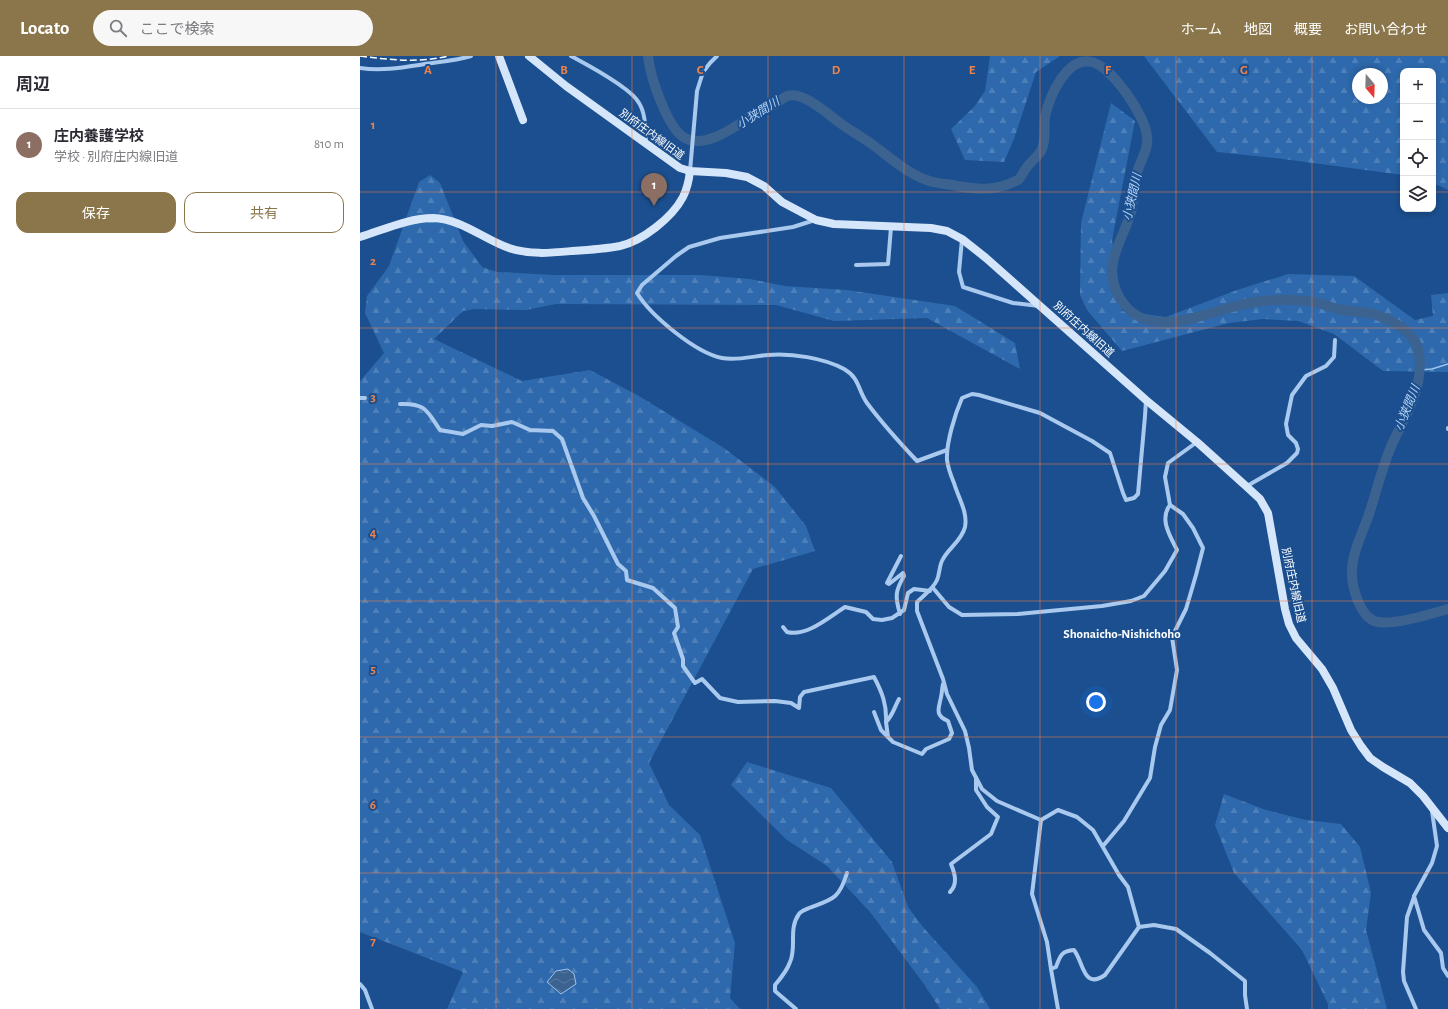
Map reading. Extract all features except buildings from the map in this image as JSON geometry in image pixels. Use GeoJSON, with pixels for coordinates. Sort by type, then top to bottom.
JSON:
{"type":"FeatureCollection","features":[{"type":"Feature","properties":{"kind":"street"},"geometry":{"type":"LineString","coordinates":[[360,68],[383,69],[407,67],[447,62],[471,56]]}},
{"type":"Feature","properties":{"kind":"street"},"geometry":{"type":"LineString","coordinates":[[499,56],[523,120]]}},
{"type":"Feature","properties":{"kind":"street","name":"別府庄内線旧道"},"geometry":{"type":"LineString","coordinates":[[529,56],[566,86],[676,166],[690,171],[726,173],[747,177],[764,186],[782,202],[816,220],[834,224],[931,228],[947,231],[962,239],[986,258],[1260,499],[1268,513],[1285,610],[1289,624],[1296,638],[1322,669],[1333,688],[1351,730],[1370,758],[1410,783],[1423,796],[1448,828]]}},
{"type":"Feature","properties":{"kind":"street"},"geometry":{"type":"LineString","coordinates":[[571,56],[587,64],[630,92],[639,102],[644,114],[646,143]]}},
{"type":"Feature","properties":{"kind":"street"},"geometry":{"type":"LineString","coordinates":[[360,237],[415,220],[432,218],[452,222],[507,247],[528,252],[547,253],[620,246],[632,243],[646,235],[671,213],[683,198],[688,186],[690,171],[697,90],[704,72],[717,56]]}},
{"type":"Feature","properties":{"kind":"street"},"geometry":{"type":"LineString","coordinates":[[816,220],[793,227],[720,238],[689,247],[642,285],[637,293],[648,308],[672,330],[697,348],[710,354],[723,358],[737,359],[769,355],[810,357],[850,372],[856,379],[866,402],[894,437],[917,461],[947,450]]}},
{"type":"Feature","properties":{"kind":"street"},"geometry":{"type":"LineString","coordinates":[[856,265],[888,264],[891,227]]}},
{"type":"Feature","properties":{"kind":"street"},"geometry":{"type":"LineString","coordinates":[[962,239],[962,254],[959,272],[963,287],[1013,303],[1041,306]]}},
{"type":"Feature","properties":{"kind":"street"},"geometry":{"type":"LineString","coordinates":[[1247,487],[1286,463],[1297,453],[1298,449],[1296,443],[1288,434],[1286,424],[1292,395],[1306,376],[1326,366],[1334,357],[1335,340]]}},
{"type":"Feature","properties":{"kind":"street"},"geometry":{"type":"LineString","coordinates":[[1041,820],[997,801],[982,788],[972,770],[965,731],[947,694],[918,611],[917,602],[931,589],[938,579],[942,560],[957,542],[965,528],[966,518],[963,506],[951,476],[947,450],[956,411],[962,398],[972,394],[995,399],[1040,413],[1092,441],[1110,453],[1126,500],[1134,498],[1138,494],[1146,416],[1146,400]]}},
{"type":"Feature","properties":{"kind":"street"},"geometry":{"type":"LineString","coordinates":[[360,398],[365,398]]}},
{"type":"Feature","properties":{"kind":"street"},"geometry":{"type":"LineString","coordinates":[[400,404],[413,404],[424,407],[440,430],[463,434],[481,425],[492,426],[512,422],[530,430],[553,430],[562,439],[584,498],[618,564],[626,571],[627,580],[653,588],[675,608],[678,627],[674,633],[683,659],[683,666],[695,683],[702,679],[720,698],[738,702],[791,703],[799,708],[800,697],[804,692],[874,677],[887,711],[886,722],[888,737]]}},
{"type":"Feature","properties":{"kind":"street"},"geometry":{"type":"LineString","coordinates":[[783,627],[787,632],[802,633],[814,628],[845,607],[866,612],[873,619],[882,620],[892,618],[904,610],[908,593],[914,589],[931,589],[949,607],[962,615],[1018,614],[1075,609],[1102,606],[1138,599],[1144,596],[1165,571],[1177,550],[1164,521],[1166,511],[1170,505],[1165,477],[1168,463],[1197,442]]}},
{"type":"Feature","properties":{"kind":"street"},"geometry":{"type":"LineString","coordinates":[[1103,846],[1124,821],[1150,778],[1161,725],[1170,710],[1177,670],[1172,637],[1186,609],[1203,548],[1193,528],[1177,509],[1170,505]]}},
{"type":"Feature","properties":{"kind":"street"},"geometry":{"type":"LineString","coordinates":[[900,614],[895,596],[904,576],[903,573],[889,584],[887,583],[901,556]]}},
{"type":"Feature","properties":{"kind":"street"},"geometry":{"type":"LineString","coordinates":[[874,712],[881,730],[893,742],[922,754],[926,749],[949,739],[952,733],[951,726],[948,721],[943,719],[938,713],[943,679]]}},
{"type":"Feature","properties":{"kind":"street"},"geometry":{"type":"LineString","coordinates":[[886,722],[892,716],[894,707],[899,699]]}},
{"type":"Feature","properties":{"kind":"street"},"geometry":{"type":"LineString","coordinates":[[950,892],[954,887],[955,875],[951,864],[991,834],[998,817],[987,807],[976,790],[976,777]]}},
{"type":"Feature","properties":{"kind":"street"},"geometry":{"type":"LineString","coordinates":[[1416,1009],[1404,981],[1403,972],[1407,917],[1414,896],[1432,863],[1437,846],[1431,806]]}},
{"type":"Feature","properties":{"kind":"street"},"geometry":{"type":"LineString","coordinates":[[1041,820],[1058,810],[1077,817],[1093,830],[1119,875],[1128,887],[1140,927]]}},
{"type":"Feature","properties":{"kind":"street"},"geometry":{"type":"LineString","coordinates":[[1041,820],[1032,894],[1047,942],[1058,1009]]}},
{"type":"Feature","properties":{"kind":"street"},"geometry":{"type":"LineString","coordinates":[[796,1009],[775,991],[775,985],[783,976],[791,962],[793,927],[795,920],[800,912],[832,899],[840,892],[847,873]]}},
{"type":"Feature","properties":{"kind":"street"},"geometry":{"type":"LineString","coordinates":[[1414,896],[1424,930],[1441,953],[1444,968],[1448,976]]}},
{"type":"Feature","properties":{"kind":"street"},"geometry":{"type":"LineString","coordinates":[[1051,969],[1056,966],[1060,957],[1066,951],[1074,950],[1088,978],[1093,981],[1099,980],[1105,975],[1140,927],[1154,925],[1176,929],[1210,953],[1245,981],[1247,1009]]}},
{"type":"Feature","properties":{"kind":"street"},"geometry":{"type":"LineString","coordinates":[[360,984],[365,990],[372,1009]]}},
{"type":"Feature","properties":{"kind":"green space"},"geometry":{"type":"Polygon","coordinates":[[[990,56],[1060,56],[1036,72],[1014,139],[1004,162],[965,160],[951,129],[974,107],[985,91],[990,56]]]}},
{"type":"Feature","properties":{"kind":"green space"},"geometry":{"type":"Polygon","coordinates":[[[1144,56],[1448,56],[1448,190],[1436,184],[1436,68],[1400,68],[1400,175],[1217,152],[1144,56]]]}},
{"type":"Feature","properties":{"kind":"green space"},"geometry":{"type":"Polygon","coordinates":[[[1111,103],[1135,121],[1112,240],[1122,311],[1166,317],[1237,290],[1288,274],[1354,276],[1415,320],[1433,316],[1431,295],[1448,293],[1448,372],[1383,371],[1334,334],[1298,321],[1263,319],[1229,323],[1122,351],[1087,310],[1080,295],[1081,223],[1111,103]]]}},
{"type":"Feature","properties":{"kind":"green space"},"geometry":{"type":"Polygon","coordinates":[[[430,175],[440,183],[463,241],[482,267],[497,272],[554,275],[701,275],[750,279],[785,286],[847,290],[955,306],[1015,343],[1020,369],[927,318],[834,321],[776,305],[556,304],[526,310],[474,309],[463,311],[434,339],[522,381],[590,370],[639,396],[724,448],[775,487],[806,526],[815,551],[753,569],[649,763],[669,805],[700,835],[735,943],[730,998],[740,1009],[447,1009],[463,972],[360,932],[360,381],[384,353],[365,313],[367,296],[389,266],[419,182],[430,175]]]}},
{"type":"Feature","properties":{"kind":"green space"},"geometry":{"type":"Polygon","coordinates":[[[747,762],[831,788],[892,862],[908,907],[923,927],[977,987],[990,1009],[940,1009],[924,984],[870,912],[827,866],[787,840],[731,785],[747,762]]]}},
{"type":"Feature","properties":{"kind":"green space"},"geometry":{"type":"Polygon","coordinates":[[[1224,794],[1266,810],[1306,820],[1341,824],[1360,847],[1371,893],[1366,930],[1387,1009],[1328,1009],[1328,1004],[1302,950],[1234,873],[1215,825],[1224,794]]]}},
{"type":"Feature","properties":{"kind":"water"},"geometry":{"type":"Polygon","coordinates":[[[568,969],[574,974],[576,984],[561,994],[547,982],[556,971],[568,969]]]}},
{"type":"Feature","properties":{"kind":"waterway","name":"小狭間川"},"geometry":{"type":"LineString","coordinates":[[648,56],[656,89],[667,115],[673,126],[687,139],[697,141],[707,140],[717,136],[728,131],[765,108],[792,95],[806,99],[816,105],[917,176],[936,183],[978,188],[1005,186],[1018,180],[1042,149],[1047,109],[1060,80],[1074,65],[1083,62],[1092,62],[1100,66],[1118,82],[1126,93],[1140,116],[1147,136],[1146,150],[1138,168],[1131,212],[1117,249],[1112,268],[1117,294],[1132,312],[1148,320],[1175,322],[1243,304],[1271,300],[1296,300],[1319,303],[1346,311],[1365,312],[1380,316],[1395,323],[1413,339],[1417,346],[1420,359],[1417,388],[1411,405],[1387,457],[1356,549],[1352,569],[1353,584],[1358,601],[1366,615],[1372,620],[1378,622],[1385,623],[1403,621],[1448,609]]}},
{"type":"Feature","properties":{"kind":"waterway"},"geometry":{"type":"LineString","coordinates":[[1420,370],[1432,369],[1448,364]]}},
{"type":"Feature","properties":{"kind":"railway"},"geometry":{"type":"LineString","coordinates":[[360,56],[393,60],[427,60],[449,56]]}},
{"type":"Feature","properties":{"kind":"place","name":"庄内養護学校"},"geometry":{"type":"Point","coordinates":[654,206]}},
{"type":"Feature","properties":{"kind":"district","name":"Shonaicho-Nishichoho"},"geometry":{"type":"Point","coordinates":[1122,633]}}]}
